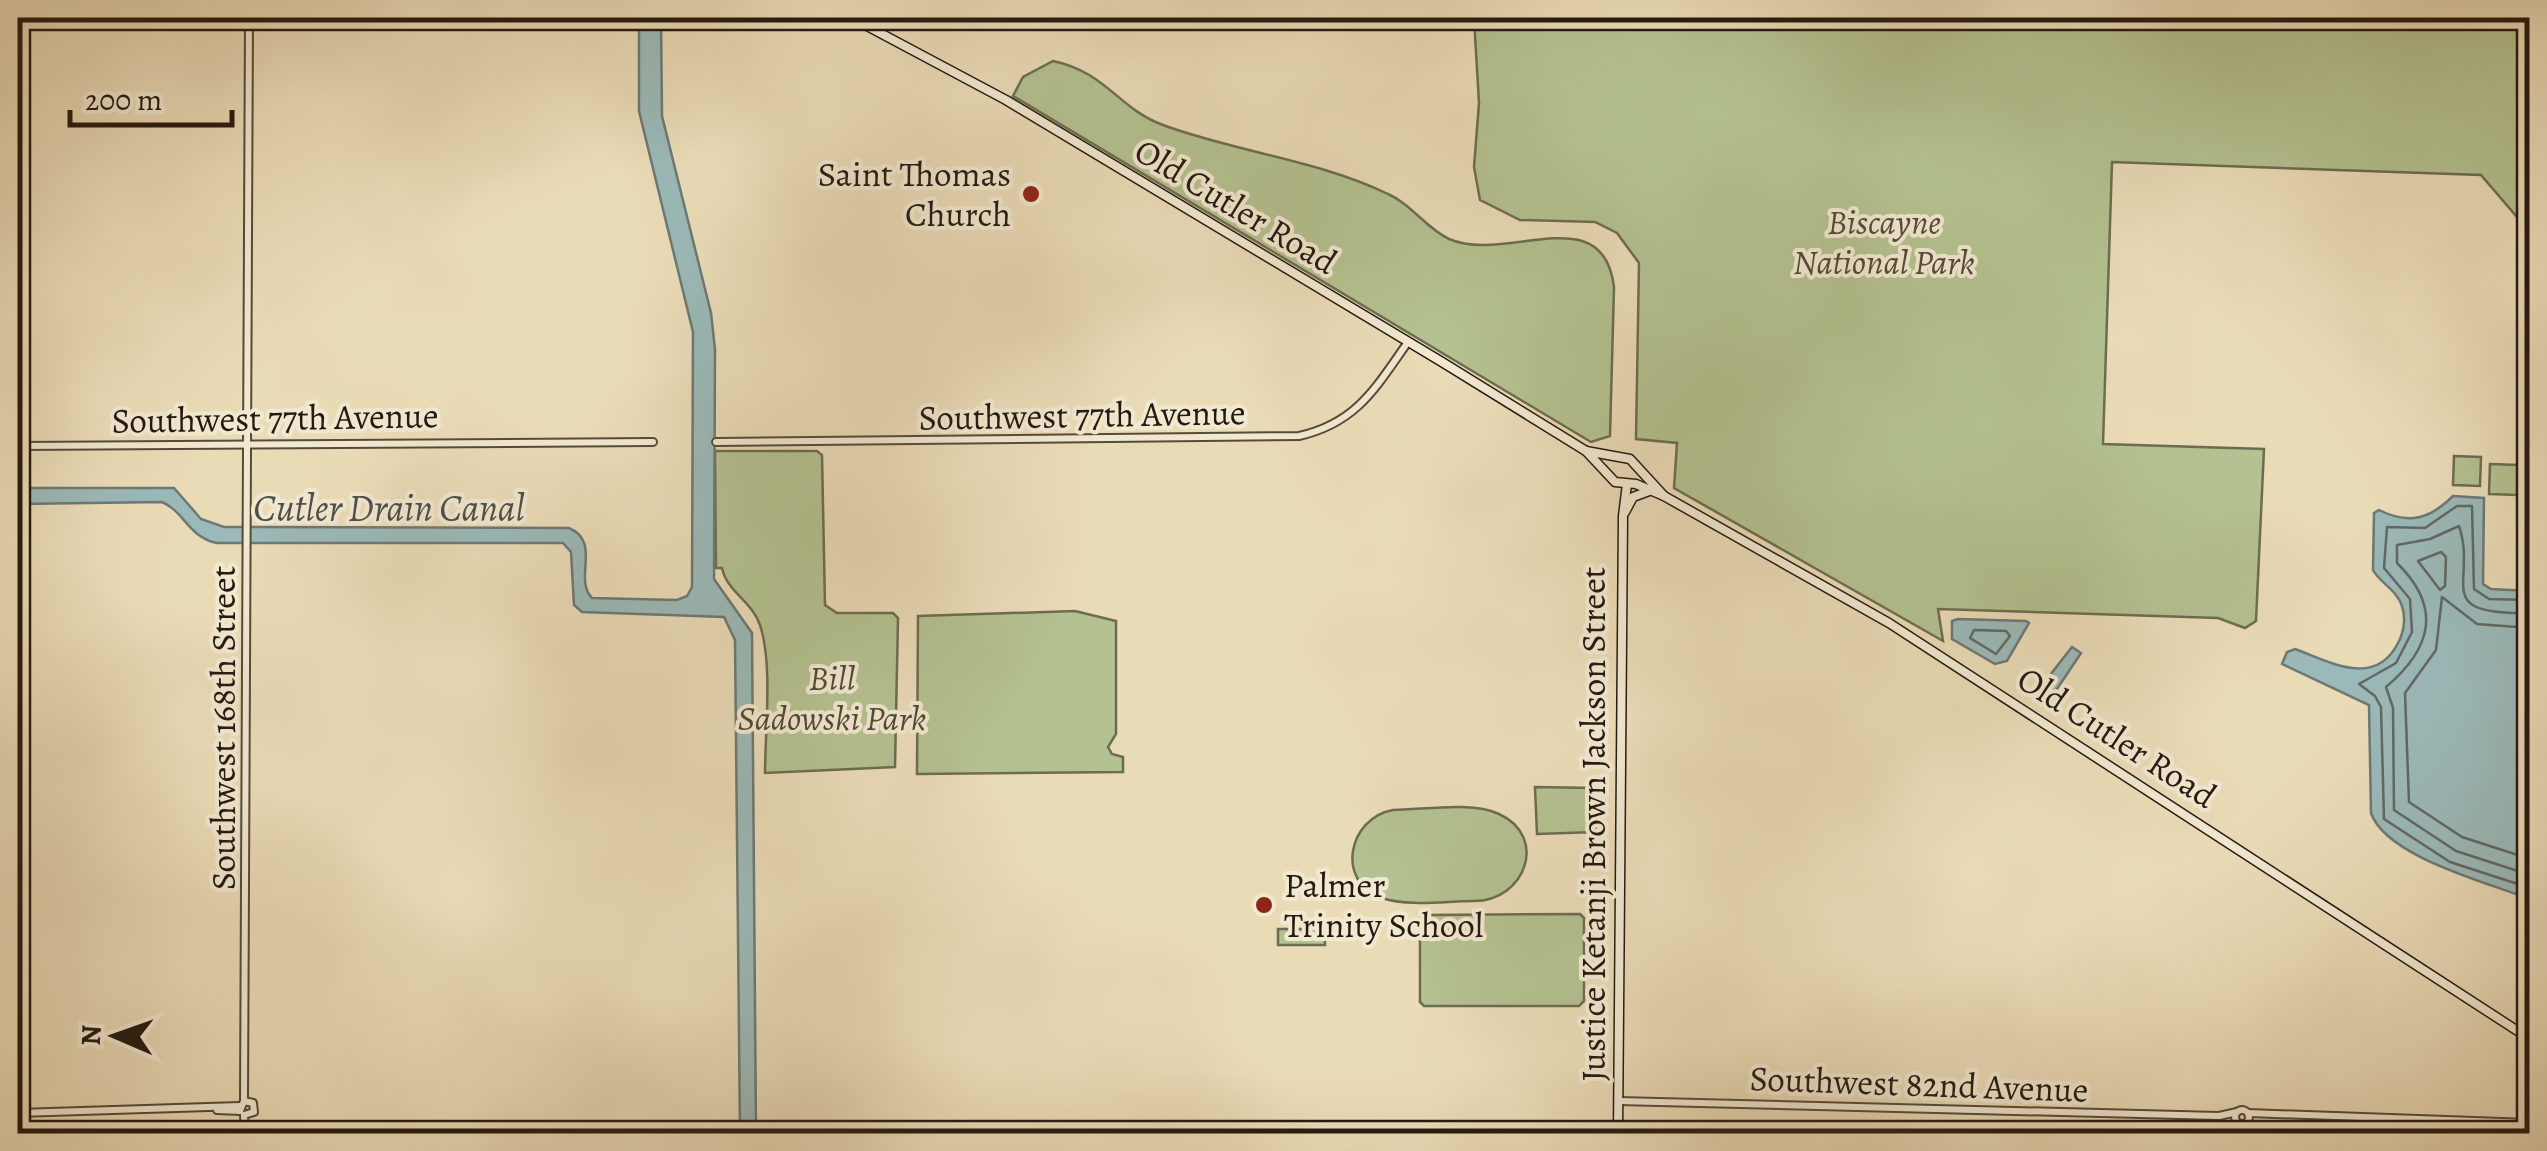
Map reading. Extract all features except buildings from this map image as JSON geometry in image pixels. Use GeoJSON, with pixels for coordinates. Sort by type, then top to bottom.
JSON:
{"type":"FeatureCollection","features":[{"type":"Feature","properties":{"kind":"main road","name":"Old Cutler Road"},"geometry":{"type":"LineString","coordinates":[[852,18],[1032,115],[1408,342],[1586,451],[1612,477],[1664,496],[1888,623],[2530,1039]]}},
{"type":"Feature","properties":{"kind":"main road","name":"Old Cutler Road"},"geometry":{"type":"LineString","coordinates":[[1586,451],[1630,459],[1664,496]]}},
{"type":"Feature","properties":{"kind":"main road"},"geometry":{"type":"LineString","coordinates":[[1612,477],[1618,458]]}},
{"type":"Feature","properties":{"kind":"main road","name":"Justice Ketanji Brown Jackson Street"},"geometry":{"type":"LineString","coordinates":[[1618,1134],[1622,516],[1627,483],[1636,467]]}},
{"type":"Feature","properties":{"kind":"main road","name":"Justice Ketanji Brown Jackson Street"},"geometry":{"type":"LineString","coordinates":[[1612,477],[1622,516]]}},
{"type":"Feature","properties":{"kind":"main road"},"geometry":{"type":"LineString","coordinates":[[1622,516],[1633,497],[1649,491]]}},
{"type":"Feature","properties":{"kind":"street","name":"Southwest 168th Street"},"geometry":{"type":"LineString","coordinates":[[247,1134],[249,18]]}},
{"type":"Feature","properties":{"kind":"street","name":"Southwest 77th Avenue"},"geometry":{"type":"LineString","coordinates":[[716,442],[1293,436],[1330,426],[1356,412],[1380,387],[1408,342]]}},
{"type":"Feature","properties":{"kind":"street","name":"Southwest 77th Avenue"},"geometry":{"type":"LineString","coordinates":[[18,446],[654,442]]}},
{"type":"Feature","properties":{"kind":"street","name":"Southwest 82nd Avenue"},"geometry":{"type":"LineString","coordinates":[[1618,1102],[2236,1116],[2242,1124],[2248,1116],[2530,1123]]}},
{"type":"Feature","properties":{"kind":"street"},"geometry":{"type":"LineString","coordinates":[[18,1113],[245,1108]]}},
{"type":"Feature","properties":{"kind":"green space","name":"Biscayne National Park"},"geometry":{"type":"Polygon","coordinates":[[[1474,18],[2529,18],[2529,231],[2481,175],[2112,162],[2103,444],[2264,449],[2256,621],[2245,628],[2218,618],[1938,609],[1943,641],[1674,488],[1677,443],[1636,439],[1639,263],[1617,233],[1595,222],[1520,220],[1480,200],[1474,167],[1479,103],[1474,18]]]}},
{"type":"Feature","properties":{"kind":"green space"},"geometry":{"type":"Polygon","coordinates":[[[1053,61],[1086,73],[1135,110],[1163,125],[1305,164],[1388,194],[1449,239],[1472,245],[1572,239],[1592,245],[1606,260],[1614,287],[1610,436],[1591,442],[1013,96],[1023,77],[1053,61]]]}},
{"type":"Feature","properties":{"kind":"green space","name":"Bill Sadowski Park"},"geometry":{"type":"Polygon","coordinates":[[[715,451],[817,451],[822,455],[825,605],[837,613],[893,613],[898,618],[895,767],[765,773],[764,641],[751,609],[729,584],[722,568],[716,568],[715,451]]]}},
{"type":"Feature","properties":{"kind":"green space"},"geometry":{"type":"Polygon","coordinates":[[[2454,456],[2481,457],[2480,486],[2453,485],[2454,456]]]}},
{"type":"Feature","properties":{"kind":"green space"},"geometry":{"type":"Polygon","coordinates":[[[2490,464],[2518,465],[2517,495],[2489,494],[2490,464]]]}},
{"type":"Feature","properties":{"kind":"green space","name":"Bill Sadowski Park"},"geometry":{"type":"Polygon","coordinates":[[[1075,611],[1116,621],[1116,734],[1108,747],[1112,754],[1123,757],[1123,772],[917,774],[918,616],[1075,611]]]}},
{"type":"Feature","properties":{"kind":"green space"},"geometry":{"type":"Polygon","coordinates":[[[1535,787],[1594,788],[1596,832],[1537,834],[1535,787]]]}},
{"type":"Feature","properties":{"kind":"green space"},"geometry":{"type":"Polygon","coordinates":[[[1461,807],[1499,814],[1514,824],[1523,837],[1527,852],[1518,880],[1492,898],[1474,901],[1393,901],[1367,890],[1353,865],[1357,837],[1378,815],[1393,810],[1461,807]]]}},
{"type":"Feature","properties":{"kind":"green space"},"geometry":{"type":"Polygon","coordinates":[[[1580,914],[1584,918],[1584,1001],[1579,1006],[1424,1006],[1420,1002],[1420,919],[1424,915],[1580,914]]]}},
{"type":"Feature","properties":{"kind":"green space"},"geometry":{"type":"Polygon","coordinates":[[[1278,929],[1325,929],[1325,945],[1278,945],[1278,929]]]}},
{"type":"Feature","properties":{"kind":"water"},"geometry":{"type":"Polygon","coordinates":[[[639,18],[661,18],[662,116],[711,313],[715,349],[714,579],[752,633],[756,1133],[740,1133],[735,640],[724,617],[582,612],[574,605],[571,552],[563,543],[217,543],[199,535],[162,502],[18,504],[18,488],[174,488],[201,519],[224,527],[569,528],[584,542],[585,581],[592,598],[677,600],[687,596],[692,587],[693,332],[639,111],[639,18]]]}},
{"type":"Feature","properties":{"kind":"water"},"geometry":{"type":"Polygon","coordinates":[[[2453,496],[2484,498],[2483,584],[2491,589],[2529,591],[2529,899],[2417,855],[2380,829],[2371,813],[2369,705],[2282,664],[2287,652],[2295,649],[2350,668],[2377,665],[2388,657],[2400,639],[2404,615],[2396,595],[2373,570],[2374,513],[2379,510],[2400,517],[2419,517],[2453,496]]]}},
{"type":"Feature","properties":{"kind":"water"},"geometry":{"type":"Polygon","coordinates":[[[1952,621],[2029,623],[2007,661],[1995,664],[1952,639],[1952,621]]]}},
{"type":"Feature","properties":{"kind":"water"},"geometry":{"type":"Polygon","coordinates":[[[2072,647],[2081,653],[2049,701],[2043,684],[2072,647]]]}},
{"type":"Feature","properties":{"kind":"place","name":"Saint Thomas Church"},"geometry":{"type":"Point","coordinates":[1031,194]}},
{"type":"Feature","properties":{"kind":"place","name":"Palmer Trinity School"},"geometry":{"type":"Point","coordinates":[1264,905]}},
{"type":"Feature","properties":{"kind":"water label","name":"Cutler Drain Canal"},"geometry":{"type":"Point","coordinates":[389,508]}}]}
